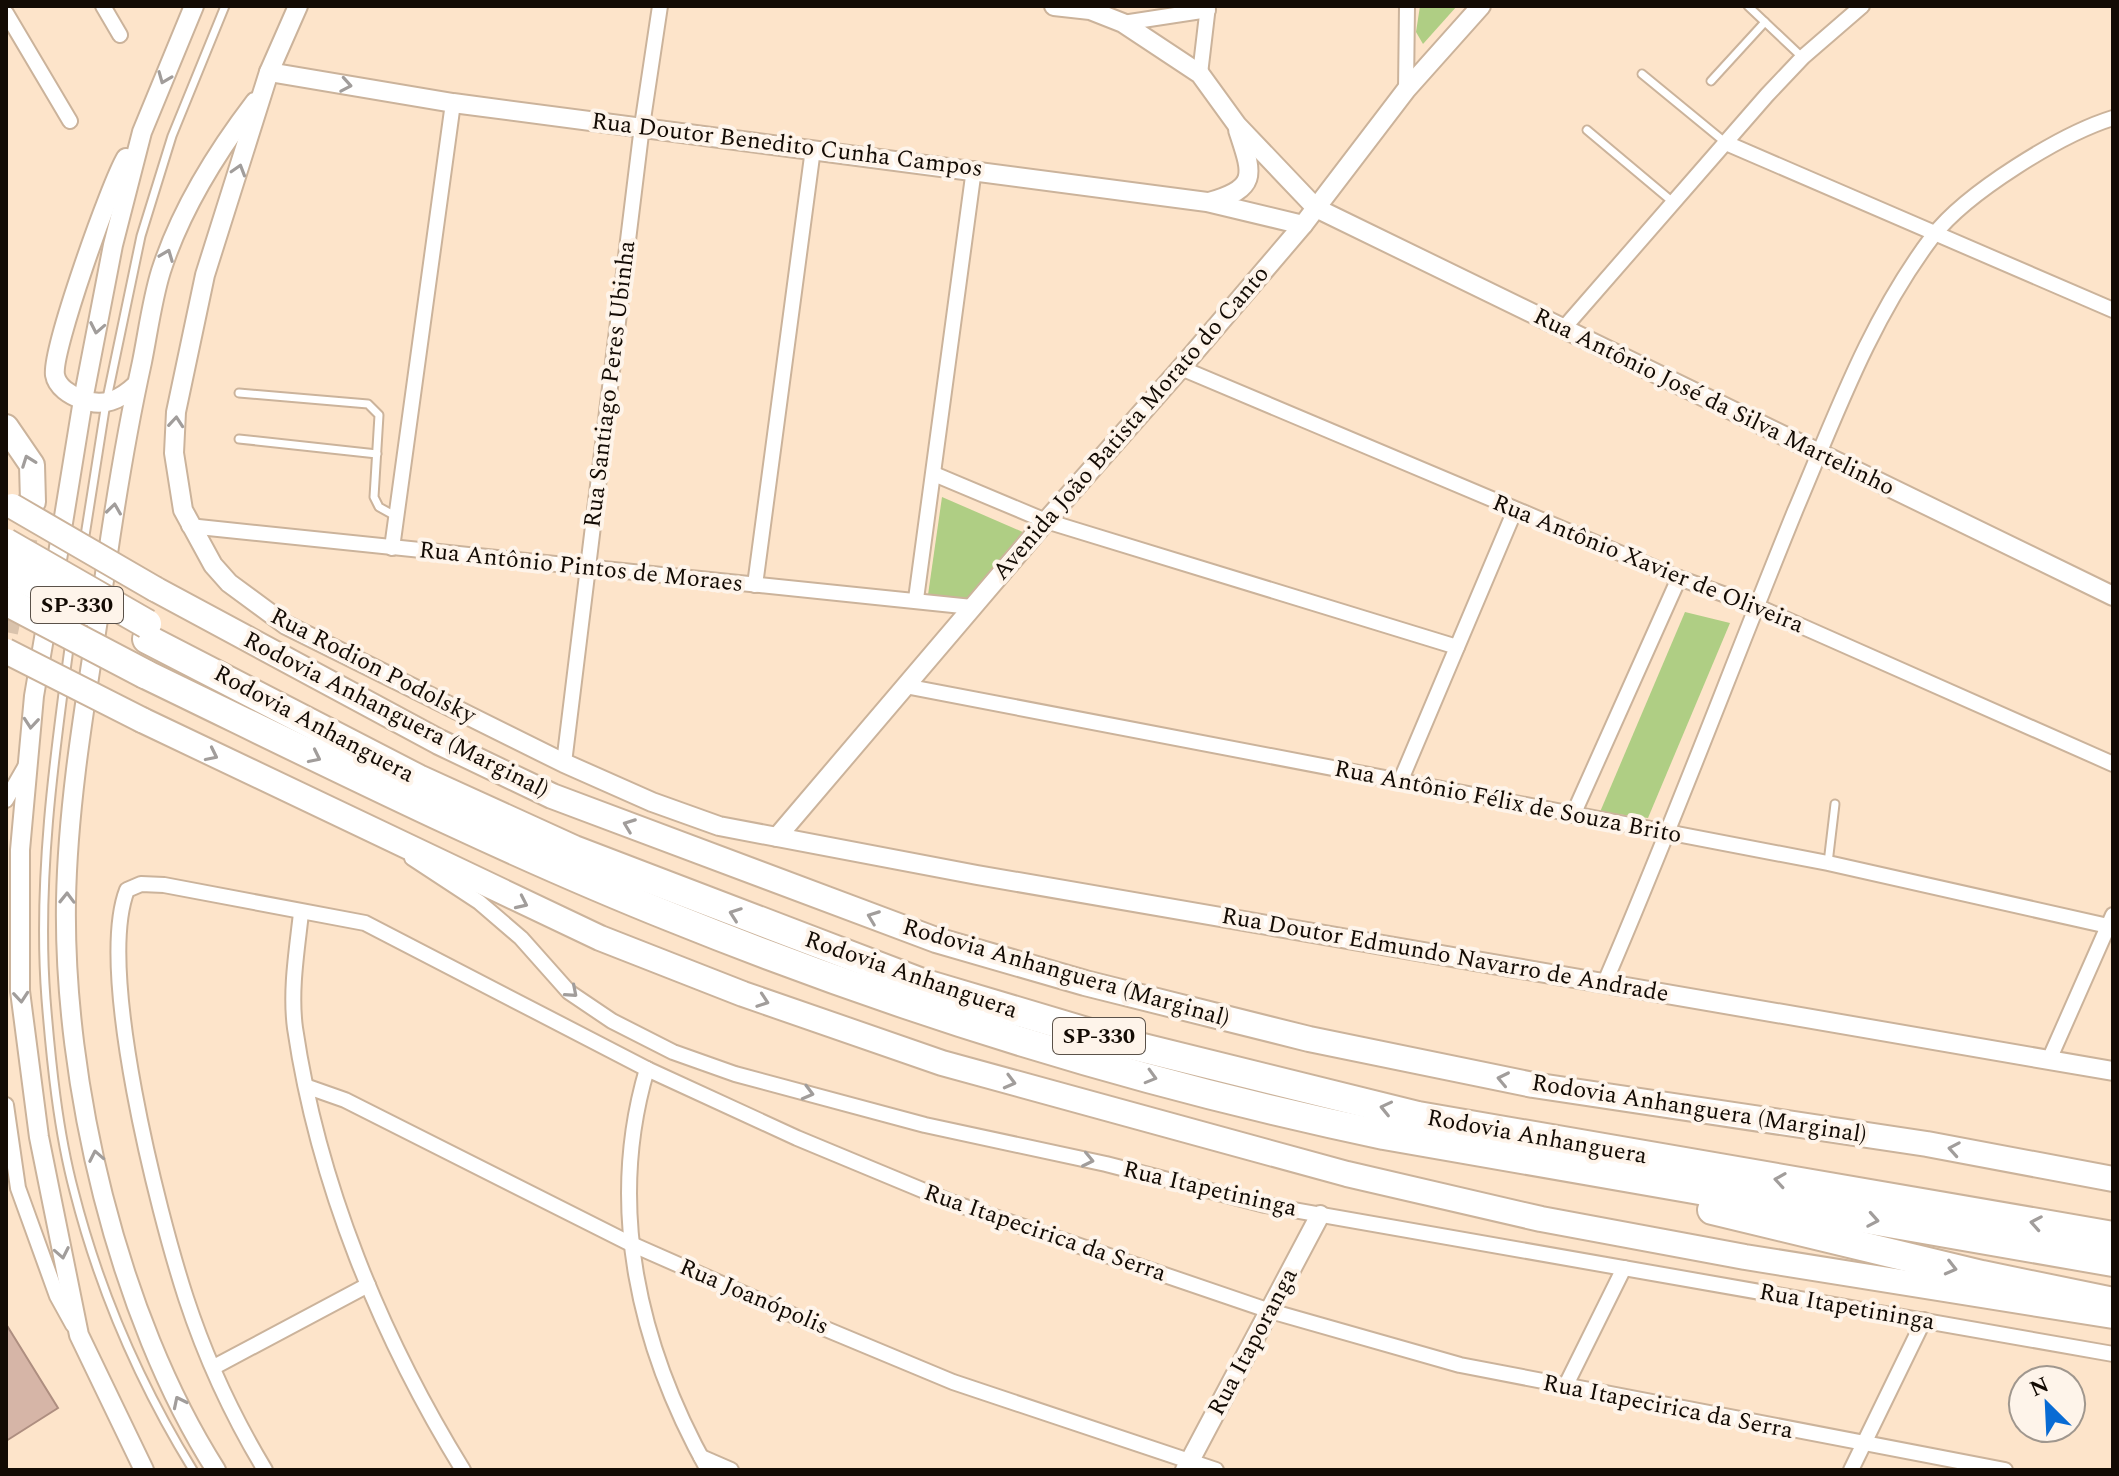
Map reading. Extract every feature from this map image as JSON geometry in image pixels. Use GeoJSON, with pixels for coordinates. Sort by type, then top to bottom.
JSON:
{"type":"FeatureCollection","features":[{"type":"Feature","properties":{"kind":"highway"},"geometry":{"type":"LineString","coordinates":[[6,427],[32,465],[17,504]]}},
{"type":"Feature","properties":{"kind":"highway","name":"Rodovia Anhanguera (Marginal)"},"geometry":{"type":"LineString","coordinates":[[17,504],[155,589],[439,742],[552,796],[936,940],[1085,983],[1294,1035],[1533,1085],[1927,1144],[2113,1179]]}},
{"type":"Feature","properties":{"kind":"highway"},"geometry":{"type":"LineString","coordinates":[[6,543],[147,631]]}},
{"type":"Feature","properties":{"kind":"highway","name":"Rodovia Anhanguera"},"geometry":{"type":"LineString","coordinates":[[6,571],[147,631],[418,779],[602,862],[922,983],[1114,1040],[1418,1116],[2113,1236]]}},
{"type":"Feature","properties":{"kind":"highway","name":"Rodovia Anhanguera"},"geometry":{"type":"LineString","coordinates":[[6,601],[145,674],[460,827],[673,918],[915,1009],[1270,1111],[1384,1135],[2113,1262]]}},
{"type":"Feature","properties":{"kind":"highway"},"geometry":{"type":"LineString","coordinates":[[6,651],[382,837],[600,938],[743,994],[942,1063],[1347,1174],[1541,1219],[1745,1257],[2113,1316]]}},
{"type":"Feature","properties":{"kind":"highway"},"geometry":{"type":"LineString","coordinates":[[1384,1135],[1982,1275],[2113,1302]]}},
{"type":"Feature","properties":{"kind":"street"},"geometry":{"type":"LineString","coordinates":[[103,6],[120,35]]}},
{"type":"Feature","properties":{"kind":"street"},"geometry":{"type":"LineString","coordinates":[[79,1335],[39,1137],[20,991],[20,850],[27,763],[34,696],[83,400],[113,245],[142,132],[194,6]]}},
{"type":"Feature","properties":{"kind":"street","name":"Rua Rodion Podolsky"},"geometry":{"type":"LineString","coordinates":[[298,6],[269,72],[205,275],[176,412],[177,483],[189,526],[229,583],[286,625],[564,763],[652,802],[719,826],[777,837]]}},
{"type":"Feature","properties":{"kind":"street","name":"Rua Santiago Peres Ubinha"},"geometry":{"type":"LineString","coordinates":[[564,763],[642,126],[660,6]]}},
{"type":"Feature","properties":{"kind":"street"},"geometry":{"type":"LineString","coordinates":[[1054,6],[1090,10],[1123,23],[1200,74],[1237,125],[1249,163],[1251,200],[1258,214]]}},
{"type":"Feature","properties":{"kind":"street"},"geometry":{"type":"LineString","coordinates":[[1406,90],[1407,6]]}},
{"type":"Feature","properties":{"kind":"street","name":"Avenida João Batista Morato do Canto"},"geometry":{"type":"LineString","coordinates":[[777,837],[1303,225],[1406,90],[1481,6]]}},
{"type":"Feature","properties":{"kind":"street"},"geometry":{"type":"LineString","coordinates":[[1563,329],[1803,57],[1862,6]]}},
{"type":"Feature","properties":{"kind":"street"},"geometry":{"type":"LineString","coordinates":[[1123,23],[1208,8],[1200,74]]}},
{"type":"Feature","properties":{"kind":"street"},"geometry":{"type":"LineString","coordinates":[[6,13],[70,121]]}},
{"type":"Feature","properties":{"kind":"street","name":"Rua Doutor Benedito Cunha Campos"},"geometry":{"type":"LineString","coordinates":[[269,72],[453,103],[1207,202],[1303,225]]}},
{"type":"Feature","properties":{"kind":"street"},"geometry":{"type":"LineString","coordinates":[[216,1470],[166,1376],[138,1309],[116,1237],[82,1087],[69,988],[66,902],[72,808],[125,431],[161,272],[179,227],[219,149],[264,91]]}},
{"type":"Feature","properties":{"kind":"street"},"geometry":{"type":"LineString","coordinates":[[392,548],[453,103]]}},
{"type":"Feature","properties":{"kind":"street"},"geometry":{"type":"LineString","coordinates":[[1605,982],[1669,832],[1756,606],[1875,327],[1935,234],[1991,185],[2048,146],[2113,118]]}},
{"type":"Feature","properties":{"kind":"street","name":"Rua Antônio José da Silva Martelinho"},"geometry":{"type":"LineString","coordinates":[[1237,125],[1316,208],[2113,596]]}},
{"type":"Feature","properties":{"kind":"street"},"geometry":{"type":"LineString","coordinates":[[136,385],[106,403],[83,400],[64,390],[56,380],[57,351],[123,163],[142,132]]}},
{"type":"Feature","properties":{"kind":"street"},"geometry":{"type":"LineString","coordinates":[[1726,143],[2113,310]]}},
{"type":"Feature","properties":{"kind":"street"},"geometry":{"type":"LineString","coordinates":[[755,585],[813,149]]}},
{"type":"Feature","properties":{"kind":"street"},"geometry":{"type":"LineString","coordinates":[[916,599],[974,169]]}},
{"type":"Feature","properties":{"kind":"street"},"geometry":{"type":"LineString","coordinates":[[1207,202],[1238,193],[1248,182],[1270,174],[1286,177]]}},
{"type":"Feature","properties":{"kind":"street","name":"Rua Antônio Xavier de Oliveira"},"geometry":{"type":"LineString","coordinates":[[1181,368],[1679,578],[1756,606],[2113,764]]}},
{"type":"Feature","properties":{"kind":"street"},"geometry":{"type":"LineString","coordinates":[[934,474],[1046,521],[1457,647]]}},
{"type":"Feature","properties":{"kind":"street"},"geometry":{"type":"LineString","coordinates":[[1400,782],[1515,510]]}},
{"type":"Feature","properties":{"kind":"street","name":"Rua Antônio Pintos de Moraes"},"geometry":{"type":"LineString","coordinates":[[189,526],[972,607]]}},
{"type":"Feature","properties":{"kind":"street"},"geometry":{"type":"LineString","coordinates":[[1573,815],[1679,578]]}},
{"type":"Feature","properties":{"kind":"street","name":"Rua Antônio Félix de Souza Brito"},"geometry":{"type":"LineString","coordinates":[[905,686],[2110,920]]}},
{"type":"Feature","properties":{"kind":"street"},"geometry":{"type":"LineString","coordinates":[[6,800],[27,763]]}},
{"type":"Feature","properties":{"kind":"street","name":"Rua Itapetininga"},"geometry":{"type":"LineString","coordinates":[[382,837],[479,902],[521,938],[569,992],[612,1021],[673,1052],[735,1074],[925,1125],[1320,1215],[2113,1354]]}},
{"type":"Feature","properties":{"kind":"street","name":"Rua Doutor Edmundo Navarro de Andrade"},"geometry":{"type":"LineString","coordinates":[[777,837],[2113,1071]]}},
{"type":"Feature","properties":{"kind":"street","name":"Rua Itapecirica da Serra"},"geometry":{"type":"LineString","coordinates":[[214,1367],[186,1299],[165,1226],[134,1084],[121,987],[119,922],[127,890],[141,884],[164,885],[365,923],[647,1069],[797,1138],[951,1202],[1270,1311],[1460,1365],[1864,1446],[2005,1470]]}},
{"type":"Feature","properties":{"kind":"street"},"geometry":{"type":"LineString","coordinates":[[301,913],[294,993],[295,1027],[338,1201],[393,1349],[463,1470]]}},
{"type":"Feature","properties":{"kind":"street"},"geometry":{"type":"LineString","coordinates":[[2049,1060],[2110,920]]}},
{"type":"Feature","properties":{"kind":"street"},"geometry":{"type":"LineString","coordinates":[[647,1069],[636,1107],[629,1243],[651,1349],[704,1464],[731,1470]]}},
{"type":"Feature","properties":{"kind":"street","name":"Rua Joanópolis"},"geometry":{"type":"LineString","coordinates":[[308,1087],[345,1100],[629,1243],[953,1382],[1187,1466],[1216,1470]]}},
{"type":"Feature","properties":{"kind":"street"},"geometry":{"type":"LineString","coordinates":[[6,1105],[18,1188],[57,1296],[144,1470]]}},
{"type":"Feature","properties":{"kind":"street","name":"Rua Itaporanga"},"geometry":{"type":"LineString","coordinates":[[1187,1466],[1320,1215]]}},
{"type":"Feature","properties":{"kind":"street"},"geometry":{"type":"LineString","coordinates":[[1565,1387],[1624,1268]]}},
{"type":"Feature","properties":{"kind":"street"},"geometry":{"type":"LineString","coordinates":[[265,1470],[214,1367],[368,1285]]}},
{"type":"Feature","properties":{"kind":"street"},"geometry":{"type":"LineString","coordinates":[[1851,1470],[1924,1320]]}},
{"type":"Feature","properties":{"kind":"lane"},"geometry":{"type":"LineString","coordinates":[[82,556],[106,403],[141,236],[172,136],[225,6]]}},
{"type":"Feature","properties":{"kind":"lane"},"geometry":{"type":"LineString","coordinates":[[1748,6],[1803,57]]}},
{"type":"Feature","properties":{"kind":"lane"},"geometry":{"type":"LineString","coordinates":[[1711,81],[1765,22]]}},
{"type":"Feature","properties":{"kind":"lane"},"geometry":{"type":"LineString","coordinates":[[1642,74],[1726,143]]}},
{"type":"Feature","properties":{"kind":"lane"},"geometry":{"type":"LineString","coordinates":[[1587,130],[1674,203]]}},
{"type":"Feature","properties":{"kind":"lane"},"geometry":{"type":"LineString","coordinates":[[239,393],[372,406],[379,415],[374,497],[379,507],[397,517]]}},
{"type":"Feature","properties":{"kind":"lane"},"geometry":{"type":"LineString","coordinates":[[239,439],[377,454]]}},
{"type":"Feature","properties":{"kind":"lane"},"geometry":{"type":"LineString","coordinates":[[74,616],[80,571]]}},
{"type":"Feature","properties":{"kind":"lane"},"geometry":{"type":"LineString","coordinates":[[72,631],[55,752],[47,877],[46,997],[59,1101],[73,1190],[113,1307],[142,1378],[193,1470]]}},
{"type":"Feature","properties":{"kind":"lane"},"geometry":{"type":"LineString","coordinates":[[1828,863],[1835,804]]}},
{"type":"Feature","properties":{"kind":"green space"},"geometry":{"type":"Polygon","coordinates":[[[1420,6],[1457,6],[1423,44],[1416,32],[1420,6]]]}},
{"type":"Feature","properties":{"kind":"green space"},"geometry":{"type":"Polygon","coordinates":[[[942,497],[1025,533],[970,599],[928,595],[942,497]]]}},
{"type":"Feature","properties":{"kind":"green space"},"geometry":{"type":"Polygon","coordinates":[[[1685,612],[1730,623],[1648,818],[1600,812],[1685,612]]]}},
{"type":"Feature","properties":{"kind":"building"},"geometry":{"type":"Polygon","coordinates":[[[6,1324],[58,1408],[6,1441],[6,1324]]]}},
{"type":"Feature","properties":{"kind":"tunnel"},"geometry":{"type":"LineString","coordinates":[[6,632],[33,502]]}}]}
